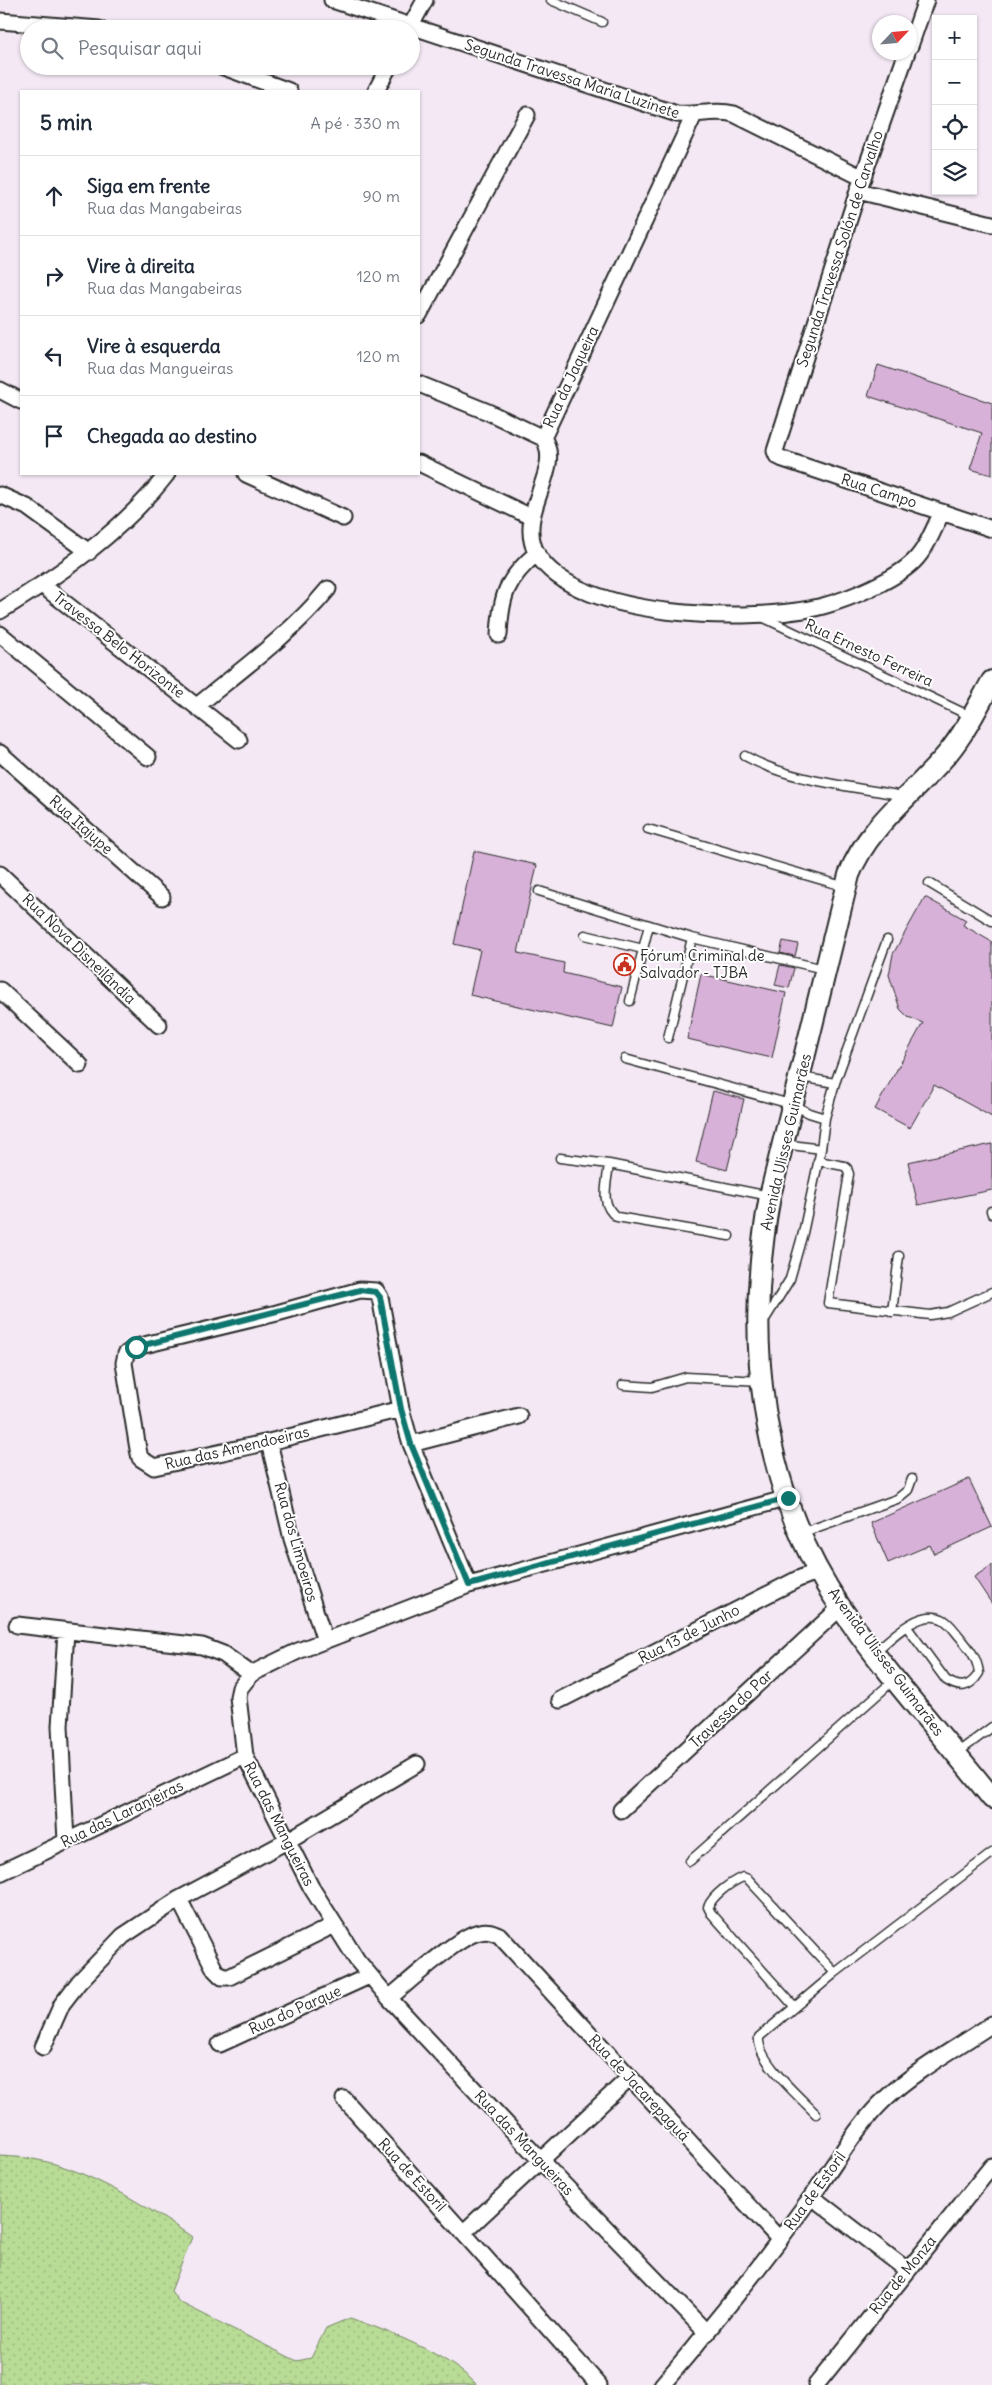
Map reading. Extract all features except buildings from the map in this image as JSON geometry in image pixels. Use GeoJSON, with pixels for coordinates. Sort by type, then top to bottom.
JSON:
{"type":"FeatureCollection","features":[{"type":"Feature","properties":{"kind":"main road","name":"Avenida Ulisses Guimarães"},"geometry":{"type":"LineString","coordinates":[[992,681],[972,717],[948,753],[906,797],[860,850],[846,887],[794,1106],[770,1196],[764,1232],[758,1330],[760,1381],[769,1432],[788,1498],[819,1571],[841,1607],[874,1652],[890,1683],[956,1754],[992,1798]]}},
{"type":"Feature","properties":{"kind":"street","name":"Segunda Travessa Maria Luzinete"},"geometry":{"type":"LineString","coordinates":[[332,0],[387,20]]}},
{"type":"Feature","properties":{"kind":"street"},"geometry":{"type":"LineString","coordinates":[[414,20],[425,0]]}},
{"type":"Feature","properties":{"kind":"street"},"geometry":{"type":"LineString","coordinates":[[917,26],[926,0]]}},
{"type":"Feature","properties":{"kind":"street"},"geometry":{"type":"LineString","coordinates":[[0,21],[20,23]]}},
{"type":"Feature","properties":{"kind":"street","name":"Segunda Travessa Maria Luzinete"},"geometry":{"type":"LineString","coordinates":[[420,32],[677,114],[694,115],[710,111],[734,114],[860,184],[992,224]]}},
{"type":"Feature","properties":{"kind":"street","name":"Segunda Travessa Solón de Carvalho"},"geometry":{"type":"LineString","coordinates":[[775,446],[860,184],[904,60]]}},
{"type":"Feature","properties":{"kind":"street"},"geometry":{"type":"LineString","coordinates":[[246,75],[286,90]]}},
{"type":"Feature","properties":{"kind":"street"},"geometry":{"type":"LineString","coordinates":[[377,90],[384,75]]}},
{"type":"Feature","properties":{"kind":"street"},"geometry":{"type":"LineString","coordinates":[[420,313],[527,115]]}},
{"type":"Feature","properties":{"kind":"street","name":"Rua da Jaqueira"},"geometry":{"type":"LineString","coordinates":[[694,115],[543,438],[548,446],[548,464],[531,517],[531,536],[537,554],[550,569],[564,580],[583,591],[607,600],[683,613],[754,614],[798,611],[823,606],[857,593],[896,574],[914,562],[925,546],[942,512]]}},
{"type":"Feature","properties":{"kind":"street"},"geometry":{"type":"LineString","coordinates":[[420,384],[488,412],[543,438]]}},
{"type":"Feature","properties":{"kind":"street"},"geometry":{"type":"LineString","coordinates":[[0,390],[20,400]]}},
{"type":"Feature","properties":{"kind":"street","name":"Rua Campo"},"geometry":{"type":"LineString","coordinates":[[775,446],[777,456],[783,459],[992,529]]}},
{"type":"Feature","properties":{"kind":"street"},"geometry":{"type":"LineString","coordinates":[[420,464],[531,517]]}},
{"type":"Feature","properties":{"kind":"street"},"geometry":{"type":"LineString","coordinates":[[0,611],[42,585],[89,552],[138,506],[166,475]]}},
{"type":"Feature","properties":{"kind":"street"},"geometry":{"type":"LineString","coordinates":[[248,475],[343,518]]}},
{"type":"Feature","properties":{"kind":"street"},"geometry":{"type":"LineString","coordinates":[[0,495],[27,507],[89,552]]}},
{"type":"Feature","properties":{"kind":"street"},"geometry":{"type":"LineString","coordinates":[[499,635],[500,618],[507,589],[519,568],[537,554]]}},
{"type":"Feature","properties":{"kind":"street","name":"Travessa Belo Horizonte"},"geometry":{"type":"LineString","coordinates":[[42,585],[239,740]]}},
{"type":"Feature","properties":{"kind":"street","name":"Travessa Belo Horizonte"},"geometry":{"type":"LineString","coordinates":[[197,706],[312,609],[328,589]]}},
{"type":"Feature","properties":{"kind":"street"},"geometry":{"type":"LineString","coordinates":[[0,634],[148,757]]}},
{"type":"Feature","properties":{"kind":"street","name":"Rua Itajupe"},"geometry":{"type":"LineString","coordinates":[[0,753],[162,897]]}},
{"type":"Feature","properties":{"kind":"street","name":"Rua Nova Disneilândia"},"geometry":{"type":"LineString","coordinates":[[0,874],[159,1025]]}},
{"type":"Feature","properties":{"kind":"street"},"geometry":{"type":"LineString","coordinates":[[0,990],[80,1065]]}},
{"type":"Feature","properties":{"kind":"street","name":"Rua das Amendoeiras"},"geometry":{"type":"LineString","coordinates":[[360,1290],[372,1290],[380,1297],[401,1409],[269,1442],[154,1467],[140,1458],[124,1362],[126,1354],[136,1347],[360,1290]]}},
{"type":"Feature","properties":{"kind":"street"},"geometry":{"type":"LineString","coordinates":[[401,1409],[411,1444],[469,1585]]}},
{"type":"Feature","properties":{"kind":"street"},"geometry":{"type":"LineString","coordinates":[[411,1444],[519,1416]]}},
{"type":"Feature","properties":{"kind":"street","name":"Rua dos Limoeiros"},"geometry":{"type":"LineString","coordinates":[[269,1442],[292,1539],[325,1641]]}},
{"type":"Feature","properties":{"kind":"street"},"geometry":{"type":"LineString","coordinates":[[17,1625],[202,1646],[223,1654],[251,1674],[298,1651],[469,1585],[788,1498]]}},
{"type":"Feature","properties":{"kind":"street","name":"Rua 13 de Junho"},"geometry":{"type":"LineString","coordinates":[[560,1700],[798,1579],[819,1571]]}},
{"type":"Feature","properties":{"kind":"street","name":"Travessa do Par"},"geometry":{"type":"LineString","coordinates":[[621,1810],[841,1607]]}},
{"type":"Feature","properties":{"kind":"street"},"geometry":{"type":"LineString","coordinates":[[66,1630],[60,1726],[66,1841]]}},
{"type":"Feature","properties":{"kind":"street","name":"Rua das Mangueiras"},"geometry":{"type":"LineString","coordinates":[[251,1674],[240,1688],[238,1697],[245,1756],[287,1841],[334,1925],[369,1976],[541,2161],[707,2333]]}},
{"type":"Feature","properties":{"kind":"street","name":"Rua das Laranjeiras"},"geometry":{"type":"LineString","coordinates":[[0,1873],[245,1756]]}},
{"type":"Feature","properties":{"kind":"street"},"geometry":{"type":"LineString","coordinates":[[43,2047],[62,2004],[111,1947],[180,1900],[287,1841],[417,1764]]}},
{"type":"Feature","properties":{"kind":"street"},"geometry":{"type":"LineString","coordinates":[[180,1900],[215,1970],[222,1977],[229,1977],[334,1925]]}},
{"type":"Feature","properties":{"kind":"street","name":"Rua de Jacarepaguá"},"geometry":{"type":"LineString","coordinates":[[388,1998],[460,1941],[478,1932],[489,1931],[499,1934],[629,2078],[780,2240]]}},
{"type":"Feature","properties":{"kind":"street","name":"Rua do Parque"},"geometry":{"type":"LineString","coordinates":[[220,2044],[369,1976]]}},
{"type":"Feature","properties":{"kind":"street","name":"Rua de Estoril"},"geometry":{"type":"LineString","coordinates":[[662,2385],[707,2333],[780,2240],[868,2116],[887,2097],[911,2078],[992,2024]]}},
{"type":"Feature","properties":{"kind":"street"},"geometry":{"type":"LineString","coordinates":[[463,2233],[629,2078]]}},
{"type":"Feature","properties":{"kind":"street","name":"Rua de Estoril"},"geometry":{"type":"LineString","coordinates":[[344,2100],[599,2385]]}},
{"type":"Feature","properties":{"kind":"street","name":"Rua de Monza"},"geometry":{"type":"LineString","coordinates":[[816,2385],[992,2166]]}},
{"type":"Feature","properties":{"kind":"street"},"geometry":{"type":"LineString","coordinates":[[812,2196],[907,2270]]}},
{"type":"Feature","properties":{"kind":"lane"},"geometry":{"type":"LineString","coordinates":[[551,0],[602,22]]}},
{"type":"Feature","properties":{"kind":"lane","name":"Rua Ernesto Ferreira"},"geometry":{"type":"LineString","coordinates":[[754,614],[972,717]]}},
{"type":"Feature","properties":{"kind":"lane"},"geometry":{"type":"LineString","coordinates":[[745,756],[764,767],[786,774],[906,797]]}},
{"type":"Feature","properties":{"kind":"lane"},"geometry":{"type":"LineString","coordinates":[[648,829],[846,887]]}},
{"type":"Feature","properties":{"kind":"lane"},"geometry":{"type":"LineString","coordinates":[[929,883],[992,921]]}},
{"type":"Feature","properties":{"kind":"lane"},"geometry":{"type":"LineString","coordinates":[[539,891],[692,938],[826,970]]}},
{"type":"Feature","properties":{"kind":"lane"},"geometry":{"type":"LineString","coordinates":[[630,1001],[649,925]]}},
{"type":"Feature","properties":{"kind":"lane"},"geometry":{"type":"LineString","coordinates":[[585,935],[643,949]]}},
{"type":"Feature","properties":{"kind":"lane"},"geometry":{"type":"LineString","coordinates":[[668,1038],[692,938]]}},
{"type":"Feature","properties":{"kind":"lane"},"geometry":{"type":"LineString","coordinates":[[758,1330],[790,1279],[803,1234],[821,1149],[825,1118],[835,1083],[886,940]]}},
{"type":"Feature","properties":{"kind":"lane"},"geometry":{"type":"LineString","coordinates":[[626,1058],[794,1106],[825,1118]]}},
{"type":"Feature","properties":{"kind":"lane"},"geometry":{"type":"LineString","coordinates":[[801,1077],[835,1083]]}},
{"type":"Feature","properties":{"kind":"lane"},"geometry":{"type":"LineString","coordinates":[[784,1144],[821,1149]]}},
{"type":"Feature","properties":{"kind":"lane"},"geometry":{"type":"LineString","coordinates":[[560,1158],[609,1164],[770,1196]]}},
{"type":"Feature","properties":{"kind":"lane"},"geometry":{"type":"LineString","coordinates":[[818,1161],[844,1166],[849,1174],[828,1303],[930,1315],[948,1312],[992,1292]]}},
{"type":"Feature","properties":{"kind":"lane"},"geometry":{"type":"LineString","coordinates":[[609,1164],[606,1203],[610,1212],[617,1217],[729,1236]]}},
{"type":"Feature","properties":{"kind":"lane"},"geometry":{"type":"LineString","coordinates":[[892,1312],[899,1256]]}},
{"type":"Feature","properties":{"kind":"lane"},"geometry":{"type":"LineString","coordinates":[[623,1384],[652,1387],[686,1376],[760,1381]]}},
{"type":"Feature","properties":{"kind":"lane"},"geometry":{"type":"LineString","coordinates":[[802,1533],[897,1499],[908,1490],[912,1479]]}},
{"type":"Feature","properties":{"kind":"lane"},"geometry":{"type":"LineString","coordinates":[[874,1652],[907,1627],[916,1621],[932,1617],[942,1619],[951,1626],[976,1658],[979,1673],[974,1682],[964,1687],[955,1686],[946,1680],[907,1627]]}},
{"type":"Feature","properties":{"kind":"lane"},"geometry":{"type":"LineString","coordinates":[[690,1861],[890,1683]]}},
{"type":"Feature","properties":{"kind":"lane"},"geometry":{"type":"LineString","coordinates":[[956,1754],[992,1727]]}},
{"type":"Feature","properties":{"kind":"lane"},"geometry":{"type":"LineString","coordinates":[[816,2114],[764,2058],[758,2044],[759,2037],[835,1973],[992,1854]]}},
{"type":"Feature","properties":{"kind":"lane"},"geometry":{"type":"LineString","coordinates":[[794,2006],[711,1913],[708,1907],[711,1900],[737,1880],[743,1877],[748,1879],[835,1973]]}},
{"type":"Feature","properties":{"kind":"green space"},"geometry":{"type":"Polygon","coordinates":[[[0,2156],[33,2159],[77,2172],[118,2191],[158,2214],[192,2237],[171,2291],[179,2302],[297,2361],[311,2358],[326,2328],[350,2318],[418,2345],[451,2363],[477,2385],[0,2385],[0,2156]]]}},
{"type":"Feature","properties":{"kind":"place","name":"Fórum Criminal de Salvador - TJBA"},"geometry":{"type":"Point","coordinates":[624,965]}},
{"type":"Feature","properties":{"kind":"route"},"geometry":{"type":"LineString","coordinates":[[136,1347],[277,1313],[360,1290],[376,1292],[380,1297],[401,1409],[411,1444],[444,1529],[469,1585],[788,1498]]}}]}
